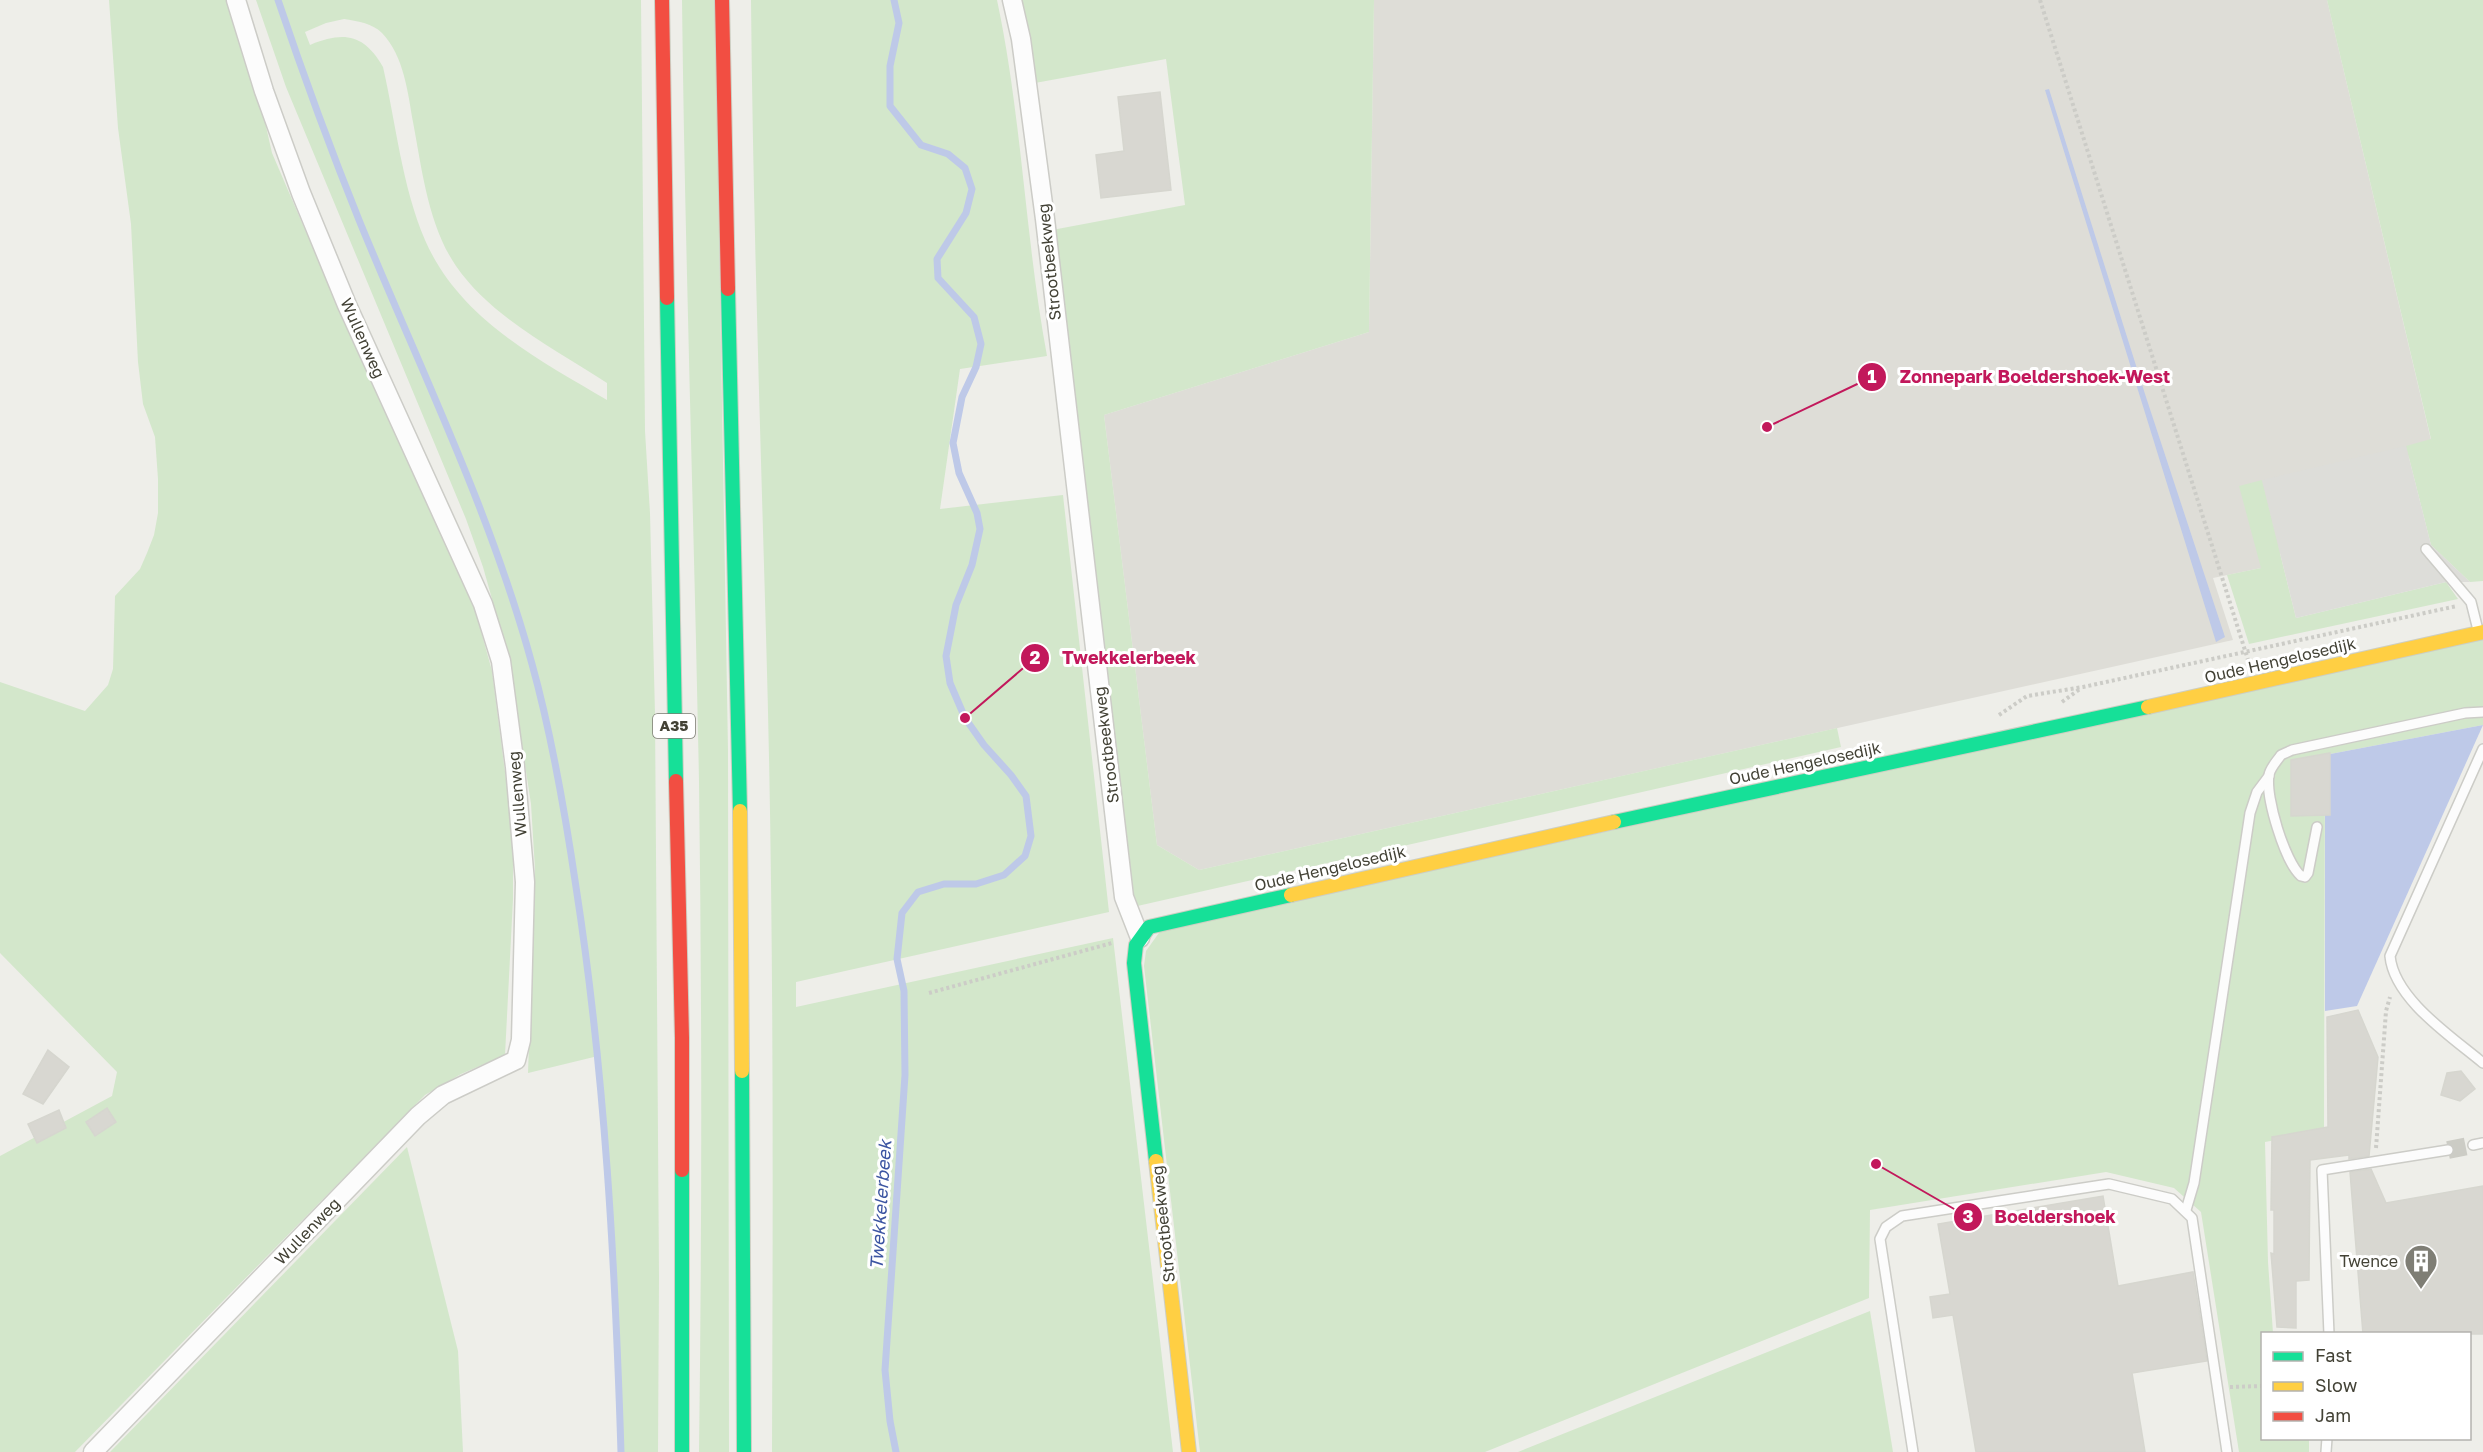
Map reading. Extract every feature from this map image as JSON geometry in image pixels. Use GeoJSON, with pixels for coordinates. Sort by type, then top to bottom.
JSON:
{"type":"FeatureCollection","features":[{"type":"Feature","properties":{"kind":"main road","name":"A35"},"geometry":{"type":"LineString","coordinates":[[662,0],[671,589],[682,1038],[682,1452]]}},
{"type":"Feature","properties":{"kind":"main road"},"geometry":{"type":"LineString","coordinates":[[722,0],[740,806],[744,1452]]}},
{"type":"Feature","properties":{"kind":"main road","name":"Oude Hengelosedijk"},"geometry":{"type":"LineString","coordinates":[[1140,938],[1155,924],[2481,632]]}},
{"type":"Feature","properties":{"kind":"main road","name":"Strootbeekweg"},"geometry":{"type":"LineString","coordinates":[[1140,938],[1134,953],[1134,963],[1189,1452]]}},
{"type":"Feature","properties":{"kind":"street","name":"Wullenweg"},"geometry":{"type":"LineString","coordinates":[[93,1452],[418,1116],[443,1095],[516,1060],[521,1040],[525,882],[515,767],[501,661],[483,604],[347,305],[301,193],[264,91],[236,0]]}},
{"type":"Feature","properties":{"kind":"street","name":"Strootbeekweg"},"geometry":{"type":"LineString","coordinates":[[1012,0],[1021,39],[1045,219],[1124,897],[1140,938]]}},
{"type":"Feature","properties":{"kind":"lane"},"geometry":{"type":"LineString","coordinates":[[2426,549],[2460,586],[2471,602],[2481,632]]}},
{"type":"Feature","properties":{"kind":"lane"},"geometry":{"type":"LineString","coordinates":[[2186,1210],[2194,1183],[2250,813],[2257,792],[2281,755],[2292,750],[2465,713],[2483,712]]}},
{"type":"Feature","properties":{"kind":"lane"},"geometry":{"type":"LineString","coordinates":[[2483,749],[2390,956],[2396,980],[2427,1016],[2483,1063]]}},
{"type":"Feature","properties":{"kind":"lane"},"geometry":{"type":"LineString","coordinates":[[2269,776],[2273,812],[2282,841],[2289,860],[2301,876],[2305,877],[2308,873],[2317,827]]}},
{"type":"Feature","properties":{"kind":"lane"},"geometry":{"type":"LineString","coordinates":[[2329,1332],[2322,1170],[2448,1150]]}},
{"type":"Feature","properties":{"kind":"lane"},"geometry":{"type":"LineString","coordinates":[[1913,1452],[1880,1239],[1886,1227],[1902,1216],[2109,1184],[2172,1199],[2192,1218],[2227,1452]]}},
{"type":"Feature","properties":{"kind":"path"},"geometry":{"type":"LineString","coordinates":[[2040,0],[2240,636]]}},
{"type":"Feature","properties":{"kind":"path"},"geometry":{"type":"LineString","coordinates":[[1992,720],[2027,696],[2083,687],[2471,602]]}},
{"type":"Feature","properties":{"kind":"path"},"geometry":{"type":"LineString","coordinates":[[929,993],[1140,938]]}},
{"type":"Feature","properties":{"kind":"path"},"geometry":{"type":"LineString","coordinates":[[2375,1163],[2386,1011],[2396,980]]}},
{"type":"Feature","properties":{"kind":"path"},"geometry":{"type":"LineString","coordinates":[[2217,1387],[2261,1386]]}},
{"type":"Feature","properties":{"kind":"shaded area"},"geometry":{"type":"Polygon","coordinates":[[[1374,0],[2327,0],[2431,440],[2261,568],[2213,578],[2233,640],[1199,870],[1157,845],[1104,415],[1369,332],[1374,0]]]}},
{"type":"Feature","properties":{"kind":"shaded area"},"geometry":{"type":"Polygon","coordinates":[[[2406,446],[2431,545],[2470,582],[2446,582],[2296,618],[2262,480],[2406,446]]]}},
{"type":"Feature","properties":{"kind":"green space"},"geometry":{"type":"Polygon","coordinates":[[[109,0],[231,0],[253,69],[272,153],[306,232],[380,379],[453,549],[476,613],[492,671],[513,834],[513,899],[505,1055],[461,1074],[425,1095],[75,1452],[0,1452],[0,1156],[112,1096],[117,1072],[0,953],[0,682],[85,711],[108,685],[113,669],[115,596],[140,569],[154,535],[158,513],[155,437],[143,404],[138,362],[131,224],[118,128],[109,0]]]}},
{"type":"Feature","properties":{"kind":"green space"},"geometry":{"type":"Polygon","coordinates":[[[256,0],[641,0],[645,431],[650,513],[655,714],[658,1452],[621,1452],[613,1238],[598,1056],[528,1073],[535,869],[531,804],[509,659],[483,567],[466,519],[286,87],[256,0]],[[344,19],[326,23],[305,32],[310,45],[343,37],[361,42],[376,56],[383,67],[411,198],[425,240],[440,268],[479,314],[503,334],[554,369],[607,400],[607,383],[506,317],[471,285],[456,266],[446,250],[432,215],[407,87],[400,64],[382,33],[364,23],[344,19]]]}},
{"type":"Feature","properties":{"kind":"green space"},"geometry":{"type":"Polygon","coordinates":[[[682,0],[715,0],[728,750],[729,1452],[699,1452],[700,865],[682,0]]]}},
{"type":"Feature","properties":{"kind":"green space"},"geometry":{"type":"Polygon","coordinates":[[[751,0],[997,0],[1012,88],[1033,267],[1047,356],[960,369],[940,509],[1063,495],[1109,912],[796,982],[796,1007],[1113,938],[1173,1452],[772,1452],[772,941],[751,0]]]}},
{"type":"Feature","properties":{"kind":"green space"},"geometry":{"type":"Polygon","coordinates":[[[1021,0],[1374,0],[1369,332],[1104,415],[1157,845],[1199,870],[1837,728],[1841,747],[1133,907],[1082,452],[1052,230],[1185,205],[1166,59],[1035,83],[1021,0]]]}},
{"type":"Feature","properties":{"kind":"green space"},"geometry":{"type":"Polygon","coordinates":[[[2327,0],[2483,0],[2483,581],[2470,582],[2431,545],[2406,446],[2431,439],[2327,0]]]}},
{"type":"Feature","properties":{"kind":"green space"},"geometry":{"type":"Polygon","coordinates":[[[2262,480],[2296,618],[2446,582],[2458,599],[2249,644],[2227,575],[2261,568],[2239,486],[2262,480]]]}},
{"type":"Feature","properties":{"kind":"green space"},"geometry":{"type":"Polygon","coordinates":[[[2483,638],[2483,725],[2325,755],[2324,1131],[2265,1142],[2268,1262],[2273,1332],[2261,1332],[2261,1440],[2309,1440],[2309,1452],[2239,1452],[2201,1212],[2174,1188],[2106,1172],[1870,1210],[1869,1298],[1485,1452],[1200,1452],[1144,966],[1146,951],[1161,930],[2483,638]]]}},
{"type":"Feature","properties":{"kind":"green space"},"geometry":{"type":"Polygon","coordinates":[[[407,1147],[458,1351],[463,1452],[110,1452],[407,1147]]]}},
{"type":"Feature","properties":{"kind":"green space"},"geometry":{"type":"Polygon","coordinates":[[[1870,1311],[1893,1452],[1518,1452],[1870,1311]]]}},
{"type":"Feature","properties":{"kind":"water"},"geometry":{"type":"Polygon","coordinates":[[[2049,89],[2145,394],[2225,637],[2216,642],[2045,90],[2049,89]]]}},
{"type":"Feature","properties":{"kind":"water"},"geometry":{"type":"Polygon","coordinates":[[[2483,725],[2357,1006],[2325,1011],[2325,755],[2483,725]]]}},
{"type":"Feature","properties":{"kind":"building"},"geometry":{"type":"Polygon","coordinates":[[[1160,92],[1171,190],[1101,198],[1096,155],[1124,151],[1118,97],[1160,92]]]}},
{"type":"Feature","properties":{"kind":"building"},"geometry":{"type":"Polygon","coordinates":[[[2330,753],[2330,815],[2291,816],[2291,760],[2330,753]]]}},
{"type":"Feature","properties":{"kind":"building"},"geometry":{"type":"Polygon","coordinates":[[[2358,1010],[2378,1057],[2369,1156],[2349,1159],[2349,1155],[2310,1160],[2309,1280],[2296,1281],[2296,1328],[2277,1327],[2271,1253],[2274,1254],[2274,1210],[2271,1210],[2272,1137],[2328,1127],[2327,1017],[2358,1010]]]}},
{"type":"Feature","properties":{"kind":"building"},"geometry":{"type":"Polygon","coordinates":[[[48,1050],[69,1067],[43,1104],[23,1094],[48,1050]]]}},
{"type":"Feature","properties":{"kind":"building"},"geometry":{"type":"Polygon","coordinates":[[[2461,1071],[2475,1089],[2460,1101],[2441,1095],[2447,1073],[2461,1071]]]}},
{"type":"Feature","properties":{"kind":"building"},"geometry":{"type":"Polygon","coordinates":[[[107,1108],[116,1122],[95,1136],[86,1122],[107,1108]]]}},
{"type":"Feature","properties":{"kind":"building"},"geometry":{"type":"Polygon","coordinates":[[[59,1110],[66,1128],[37,1143],[28,1124],[59,1110]]]}},
{"type":"Feature","properties":{"kind":"building","name":"Twence"},"geometry":{"type":"Polygon","coordinates":[[[2371,1169],[2386,1203],[2483,1186],[2483,1334],[2471,1334],[2471,1332],[2363,1332],[2350,1172],[2371,1169]]]}},
{"type":"Feature","properties":{"kind":"building"},"geometry":{"type":"Polygon","coordinates":[[[2103,1196],[2118,1286],[2193,1272],[2207,1361],[2132,1373],[2145,1452],[1976,1452],[1953,1315],[1933,1318],[1930,1297],[1950,1294],[1938,1224],[2103,1196]]]}},
{"type":"Feature","properties":{"kind":"waterway"},"geometry":{"type":"LineString","coordinates":[[278,0],[348,193],[452,439],[496,550],[532,664],[546,719],[572,859],[594,1028],[612,1239],[621,1452]]}},
{"type":"Feature","properties":{"kind":"waterway","name":"Twekkelerbeek"},"geometry":{"type":"LineString","coordinates":[[894,0],[899,23],[890,66],[890,106],[921,145],[948,154],[965,168],[972,189],[966,213],[937,259],[938,278],[974,317],[981,344],[976,367],[962,397],[953,443],[959,473],[977,513],[980,529],[972,565],[956,605],[946,656],[950,683],[965,718],[1026,796],[1031,836],[1025,856],[1004,875],[976,884],[944,884],[918,892],[902,913],[897,959],[904,991],[905,1075],[885,1370],[890,1421],[896,1452]]}},
{"type":"Feature","properties":{"kind":"tunnel"},"geometry":{"type":"LineString","coordinates":[[2448,1150],[2473,1145]]}},
{"type":"Feature","properties":{"kind":"traffic: fast"},"geometry":{"type":"LineString","coordinates":[[728,289],[740,811]]}},
{"type":"Feature","properties":{"kind":"traffic: fast"},"geometry":{"type":"LineString","coordinates":[[667,298],[676,781]]}},
{"type":"Feature","properties":{"kind":"traffic: fast"},"geometry":{"type":"LineString","coordinates":[[1614,822],[2148,707]]}},
{"type":"Feature","properties":{"kind":"traffic: fast"},"geometry":{"type":"LineString","coordinates":[[1156,1161],[1134,963],[1136,945],[1149,927],[1291,895]]}},
{"type":"Feature","properties":{"kind":"traffic: fast"},"geometry":{"type":"LineString","coordinates":[[742,1071],[744,1452]]}},
{"type":"Feature","properties":{"kind":"traffic: fast"},"geometry":{"type":"LineString","coordinates":[[682,1170],[682,1452]]}},
{"type":"Feature","properties":{"kind":"traffic: slow"},"geometry":{"type":"LineString","coordinates":[[2148,707],[2483,632]]}},
{"type":"Feature","properties":{"kind":"traffic: slow"},"geometry":{"type":"LineString","coordinates":[[740,811],[742,1071]]}},
{"type":"Feature","properties":{"kind":"traffic: slow"},"geometry":{"type":"LineString","coordinates":[[1291,895],[1614,822]]}},
{"type":"Feature","properties":{"kind":"traffic: slow"},"geometry":{"type":"LineString","coordinates":[[1156,1161],[1189,1452]]}},
{"type":"Feature","properties":{"kind":"traffic: jam"},"geometry":{"type":"LineString","coordinates":[[662,0],[667,298]]}},
{"type":"Feature","properties":{"kind":"traffic: jam"},"geometry":{"type":"LineString","coordinates":[[722,0],[728,289]]}},
{"type":"Feature","properties":{"kind":"traffic: jam"},"geometry":{"type":"LineString","coordinates":[[676,781],[682,1038],[682,1170]]}},
{"type":"Feature","properties":{"kind":"place","name":"Zonnepark Boeldershoek-West"},"geometry":{"type":"Point","coordinates":[1767,427]}},
{"type":"Feature","properties":{"kind":"place","name":"Twekkelerbeek"},"geometry":{"type":"Point","coordinates":[965,718]}},
{"type":"Feature","properties":{"kind":"place","name":"Boeldershoek"},"geometry":{"type":"Point","coordinates":[1876,1164]}},
{"type":"Feature","properties":{"kind":"place","name":"Twence"},"geometry":{"type":"Point","coordinates":[2421,1290]}}]}
